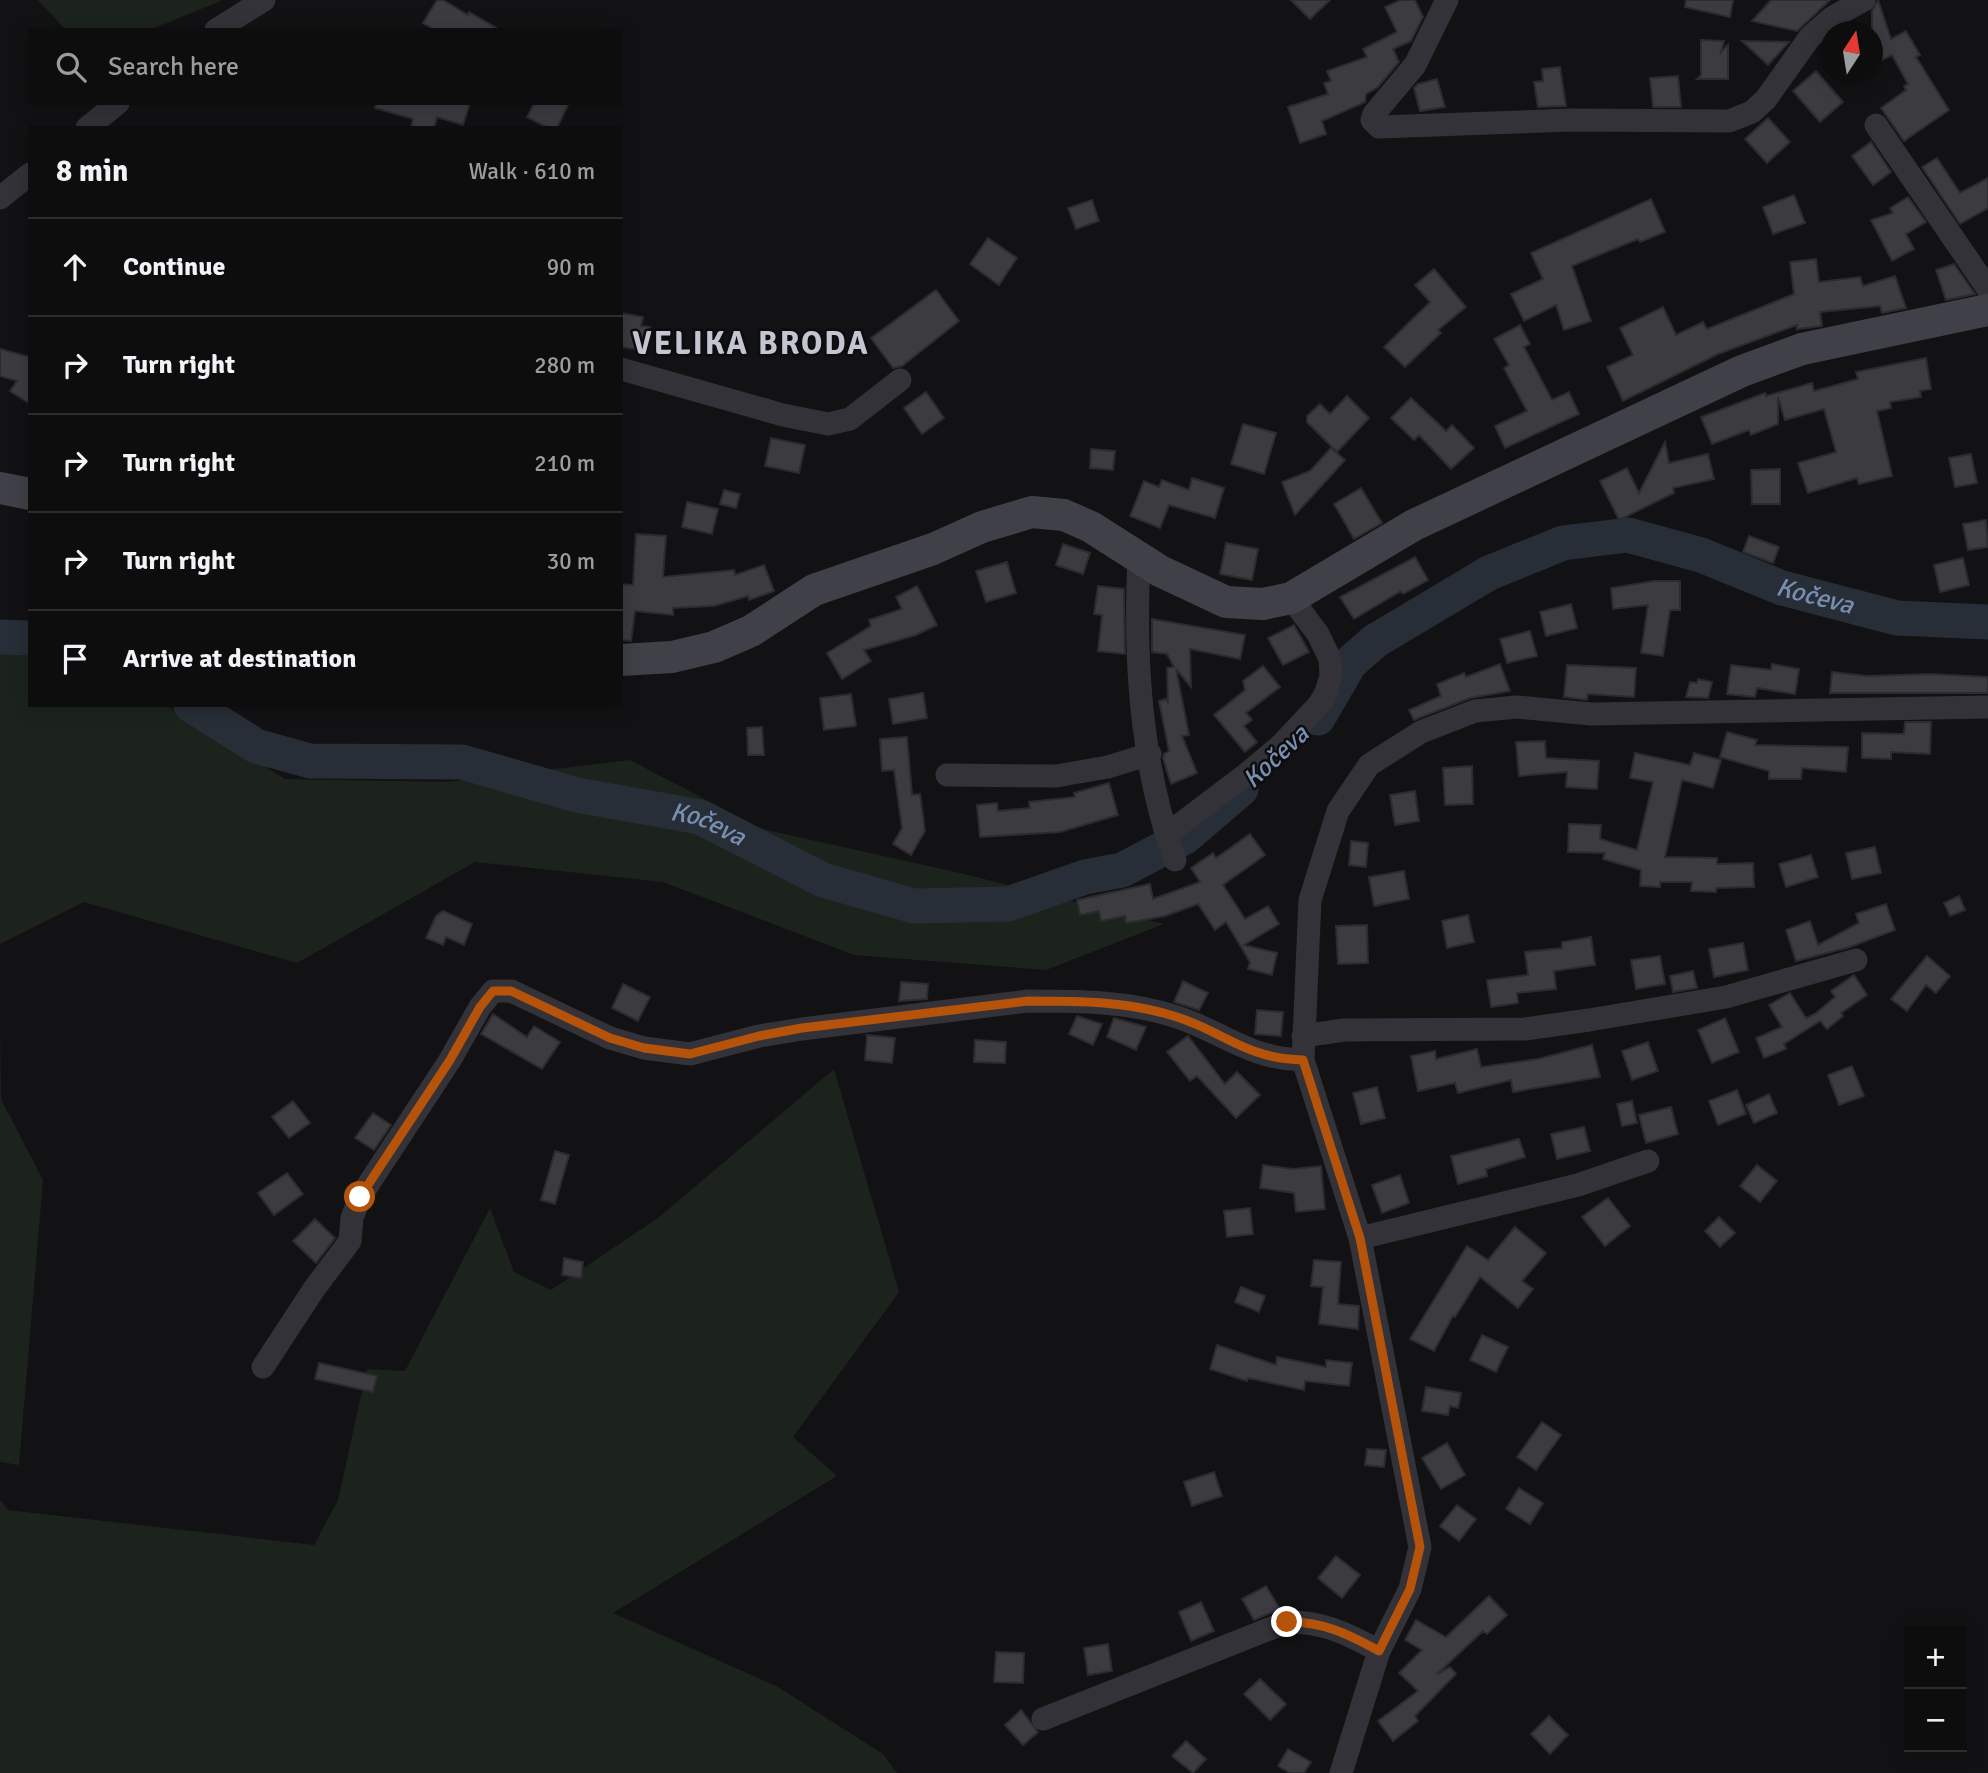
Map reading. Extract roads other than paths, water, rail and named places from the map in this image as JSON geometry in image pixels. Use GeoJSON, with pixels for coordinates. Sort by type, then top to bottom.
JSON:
{"type":"FeatureCollection","features":[{"type":"Feature","properties":{"kind":"main road"},"geometry":{"type":"LineString","coordinates":[[623,660],[672,657],[714,647],[751,631],[814,590],[933,549],[982,527],[1032,512],[1064,515],[1091,527],[1190,588],[1226,602],[1263,604],[1291,597],[1414,525],[1742,371],[1802,349],[1988,310]]}},
{"type":"Feature","properties":{"kind":"main road"},"geometry":{"type":"LineString","coordinates":[[0,488],[28,494]]}},
{"type":"Feature","properties":{"kind":"street"},"geometry":{"type":"LineString","coordinates":[[219,28],[264,0]]}},
{"type":"Feature","properties":{"kind":"street"},"geometry":{"type":"LineString","coordinates":[[1447,0],[1415,65],[1374,114],[1371,120],[1378,127],[1571,120],[1729,121],[1752,112],[1766,99],[1810,37],[1833,17],[1864,0]]}},
{"type":"Feature","properties":{"kind":"street"},"geometry":{"type":"LineString","coordinates":[[90,126],[116,105]]}},
{"type":"Feature","properties":{"kind":"street"},"geometry":{"type":"LineString","coordinates":[[1876,125],[1988,289]]}},
{"type":"Feature","properties":{"kind":"street"},"geometry":{"type":"LineString","coordinates":[[623,370],[783,415],[828,424],[850,419],[900,380]]}},
{"type":"Feature","properties":{"kind":"street"},"geometry":{"type":"LineString","coordinates":[[1139,558],[1138,652],[1150,754],[1165,831],[1175,859]]}},
{"type":"Feature","properties":{"kind":"street"},"geometry":{"type":"LineString","coordinates":[[1165,831],[1178,826],[1244,776],[1280,746],[1324,699],[1331,676],[1331,659],[1318,634],[1291,597]]}},
{"type":"Feature","properties":{"kind":"street"},"geometry":{"type":"LineString","coordinates":[[1341,1773],[1379,1651],[1410,1589],[1420,1547],[1360,1238],[1303,1060],[1310,900],[1338,811],[1369,765],[1421,732],[1475,711],[1517,707],[1591,715],[1988,707]]}},
{"type":"Feature","properties":{"kind":"street"},"geometry":{"type":"LineString","coordinates":[[947,775],[1056,776],[1108,767],[1150,754]]}},
{"type":"Feature","properties":{"kind":"street"},"geometry":{"type":"LineString","coordinates":[[1303,1037],[1344,1030],[1525,1029],[1726,997],[1856,960]]}},
{"type":"Feature","properties":{"kind":"street"},"geometry":{"type":"LineString","coordinates":[[263,1367],[314,1289],[350,1241],[352,1218],[360,1197],[450,1060],[480,1007],[493,991],[511,991],[610,1038],[644,1048],[690,1054],[802,1028],[1028,1001],[1061,1001],[1114,1003],[1148,1009],[1180,1018],[1247,1050],[1282,1060],[1303,1060]]}},
{"type":"Feature","properties":{"kind":"street"},"geometry":{"type":"LineString","coordinates":[[1360,1238],[1578,1185],[1648,1161]]}},
{"type":"Feature","properties":{"kind":"street"},"geometry":{"type":"LineString","coordinates":[[1043,1719],[1287,1622],[1313,1621],[1352,1636],[1379,1651]]}},
{"type":"Feature","properties":{"kind":"waterway","name":"Kočeva"},"geometry":{"type":"LineString","coordinates":[[1318,718],[1350,663],[1375,641],[1489,573],[1563,543],[1628,535],[1701,555],[1782,588],[1897,618],[1988,622]]}},
{"type":"Feature","properties":{"kind":"waterway"},"geometry":{"type":"LineString","coordinates":[[0,637],[28,638]]}},
{"type":"Feature","properties":{"kind":"waterway","name":"Kočeva"},"geometry":{"type":"LineString","coordinates":[[194,707],[256,746],[310,761],[462,762],[577,795],[700,817],[823,880],[914,906],[1008,904],[1085,877],[1122,870],[1185,837],[1241,789]]}},
{"type":"Feature","properties":{"kind":"district","name":"VELIKA BRODA"},"geometry":{"type":"Point","coordinates":[751,343]}}]}
